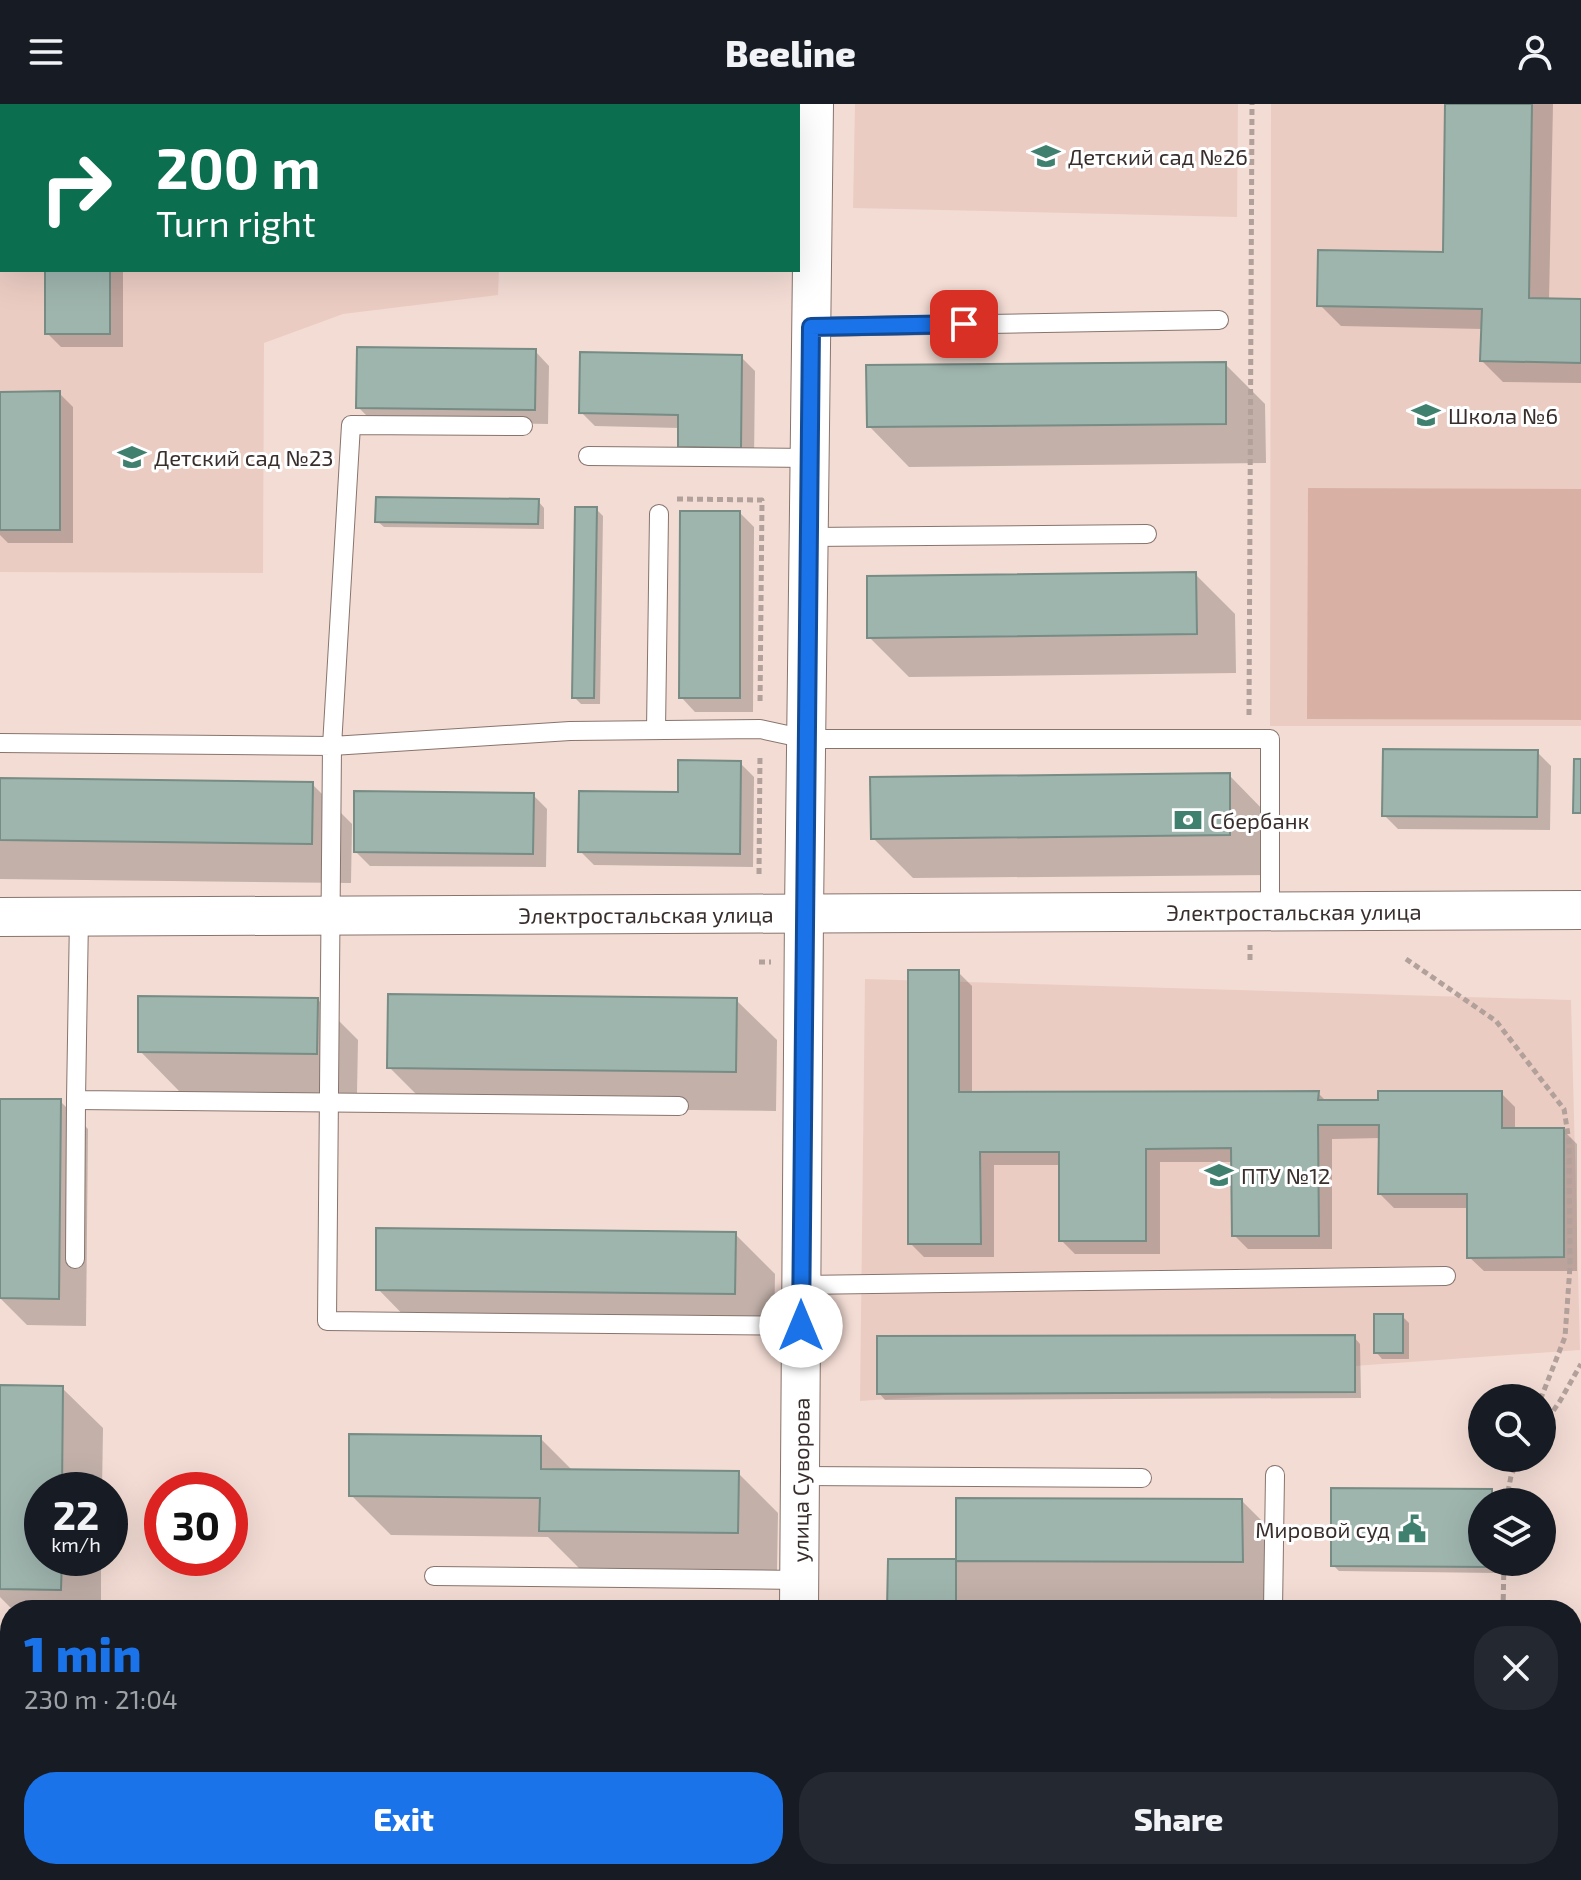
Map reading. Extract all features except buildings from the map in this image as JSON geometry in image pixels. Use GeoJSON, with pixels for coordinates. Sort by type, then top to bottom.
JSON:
{"type":"FeatureCollection","features":[{"type":"Feature","properties":{"kind":"street","name":"улица Суворова"},"geometry":{"type":"LineString","coordinates":[[799,1595],[814,104]]}},
{"type":"Feature","properties":{"kind":"street","name":"Электростальская улица"},"geometry":{"type":"LineString","coordinates":[[0,917],[1581,910]]}},
{"type":"Feature","properties":{"kind":"lane"},"geometry":{"type":"LineString","coordinates":[[811,327],[1219,320]]}},
{"type":"Feature","properties":{"kind":"lane"},"geometry":{"type":"LineString","coordinates":[[523,426],[351,425],[332,746],[327,1321],[801,1326]]}},
{"type":"Feature","properties":{"kind":"lane"},"geometry":{"type":"LineString","coordinates":[[588,456],[810,458]]}},
{"type":"Feature","properties":{"kind":"lane"},"geometry":{"type":"LineString","coordinates":[[656,730],[659,514]]}},
{"type":"Feature","properties":{"kind":"lane"},"geometry":{"type":"LineString","coordinates":[[809,537],[1147,534]]}},
{"type":"Feature","properties":{"kind":"lane"},"geometry":{"type":"LineString","coordinates":[[0,743],[332,746],[570,731],[760,729],[806,739],[1270,739],[1270,911]]}},
{"type":"Feature","properties":{"kind":"lane"},"geometry":{"type":"LineString","coordinates":[[75,1259],[79,917]]}},
{"type":"Feature","properties":{"kind":"lane"},"geometry":{"type":"LineString","coordinates":[[76,1100],[679,1106]]}},
{"type":"Feature","properties":{"kind":"lane"},"geometry":{"type":"LineString","coordinates":[[801,1285],[1446,1276]]}},
{"type":"Feature","properties":{"kind":"lane"},"geometry":{"type":"LineString","coordinates":[[1273,1600],[1275,1475]]}},
{"type":"Feature","properties":{"kind":"lane"},"geometry":{"type":"LineString","coordinates":[[800,1476],[1142,1478]]}},
{"type":"Feature","properties":{"kind":"lane"},"geometry":{"type":"LineString","coordinates":[[434,1576],[799,1595]]}},
{"type":"Feature","properties":{"kind":"path"},"geometry":{"type":"LineString","coordinates":[[1249,739],[1252,104]]}},
{"type":"Feature","properties":{"kind":"path"},"geometry":{"type":"LineString","coordinates":[[659,514],[659,499],[762,500],[759,874]]}},
{"type":"Feature","properties":{"kind":"path"},"geometry":{"type":"LineString","coordinates":[[1406,959],[1496,1021],[1564,1109],[1569,1141],[1570,1266],[1565,1337],[1547,1384]]}},
{"type":"Feature","properties":{"kind":"path"},"geometry":{"type":"LineString","coordinates":[[1556,1407],[1581,1364]]}},
{"type":"Feature","properties":{"kind":"path"},"geometry":{"type":"LineString","coordinates":[[1503,1600],[1504,1576]]}},
{"type":"Feature","properties":{"kind":"shaded area","name":"Детский сад №26"},"geometry":{"type":"Polygon","coordinates":[[[855,104],[1238,104],[1237,217],[853,208],[855,104]]]}},
{"type":"Feature","properties":{"kind":"shaded area","name":"Школа №6"},"geometry":{"type":"Polygon","coordinates":[[[1271,104],[1581,104],[1581,726],[1270,726],[1271,104]]]}},
{"type":"Feature","properties":{"kind":"shaded area","name":"Детский сад №23"},"geometry":{"type":"Polygon","coordinates":[[[0,272],[499,272],[498,295],[343,314],[264,343],[263,573],[0,572],[0,272]]]}},
{"type":"Feature","properties":{"kind":"shaded area"},"geometry":{"type":"Polygon","coordinates":[[[1308,488],[1581,489],[1581,720],[1307,719],[1308,488]]]}},
{"type":"Feature","properties":{"kind":"shaded area","name":"ПТУ №12"},"geometry":{"type":"Polygon","coordinates":[[[865,979],[1571,1000],[1580,1350],[860,1401],[865,979]]]}},
{"type":"Feature","properties":{"kind":"place","name":"Детский сад №26"},"geometry":{"type":"Point","coordinates":[1046,156]}},
{"type":"Feature","properties":{"kind":"place","name":"Школа №6"},"geometry":{"type":"Point","coordinates":[1426,415]}},
{"type":"Feature","properties":{"kind":"place","name":"Детский сад №23"},"geometry":{"type":"Point","coordinates":[132,457]}},
{"type":"Feature","properties":{"kind":"place","name":"Сбербанк"},"geometry":{"type":"Point","coordinates":[1188,820]}},
{"type":"Feature","properties":{"kind":"place","name":"ПТУ №12"},"geometry":{"type":"Point","coordinates":[1219,1175]}},
{"type":"Feature","properties":{"kind":"place","name":"Мировой суд"},"geometry":{"type":"Point","coordinates":[1412,1529]}},
{"type":"Feature","properties":{"kind":"route"},"geometry":{"type":"LineString","coordinates":[[801,1326],[811,327],[964,324]]}}]}
